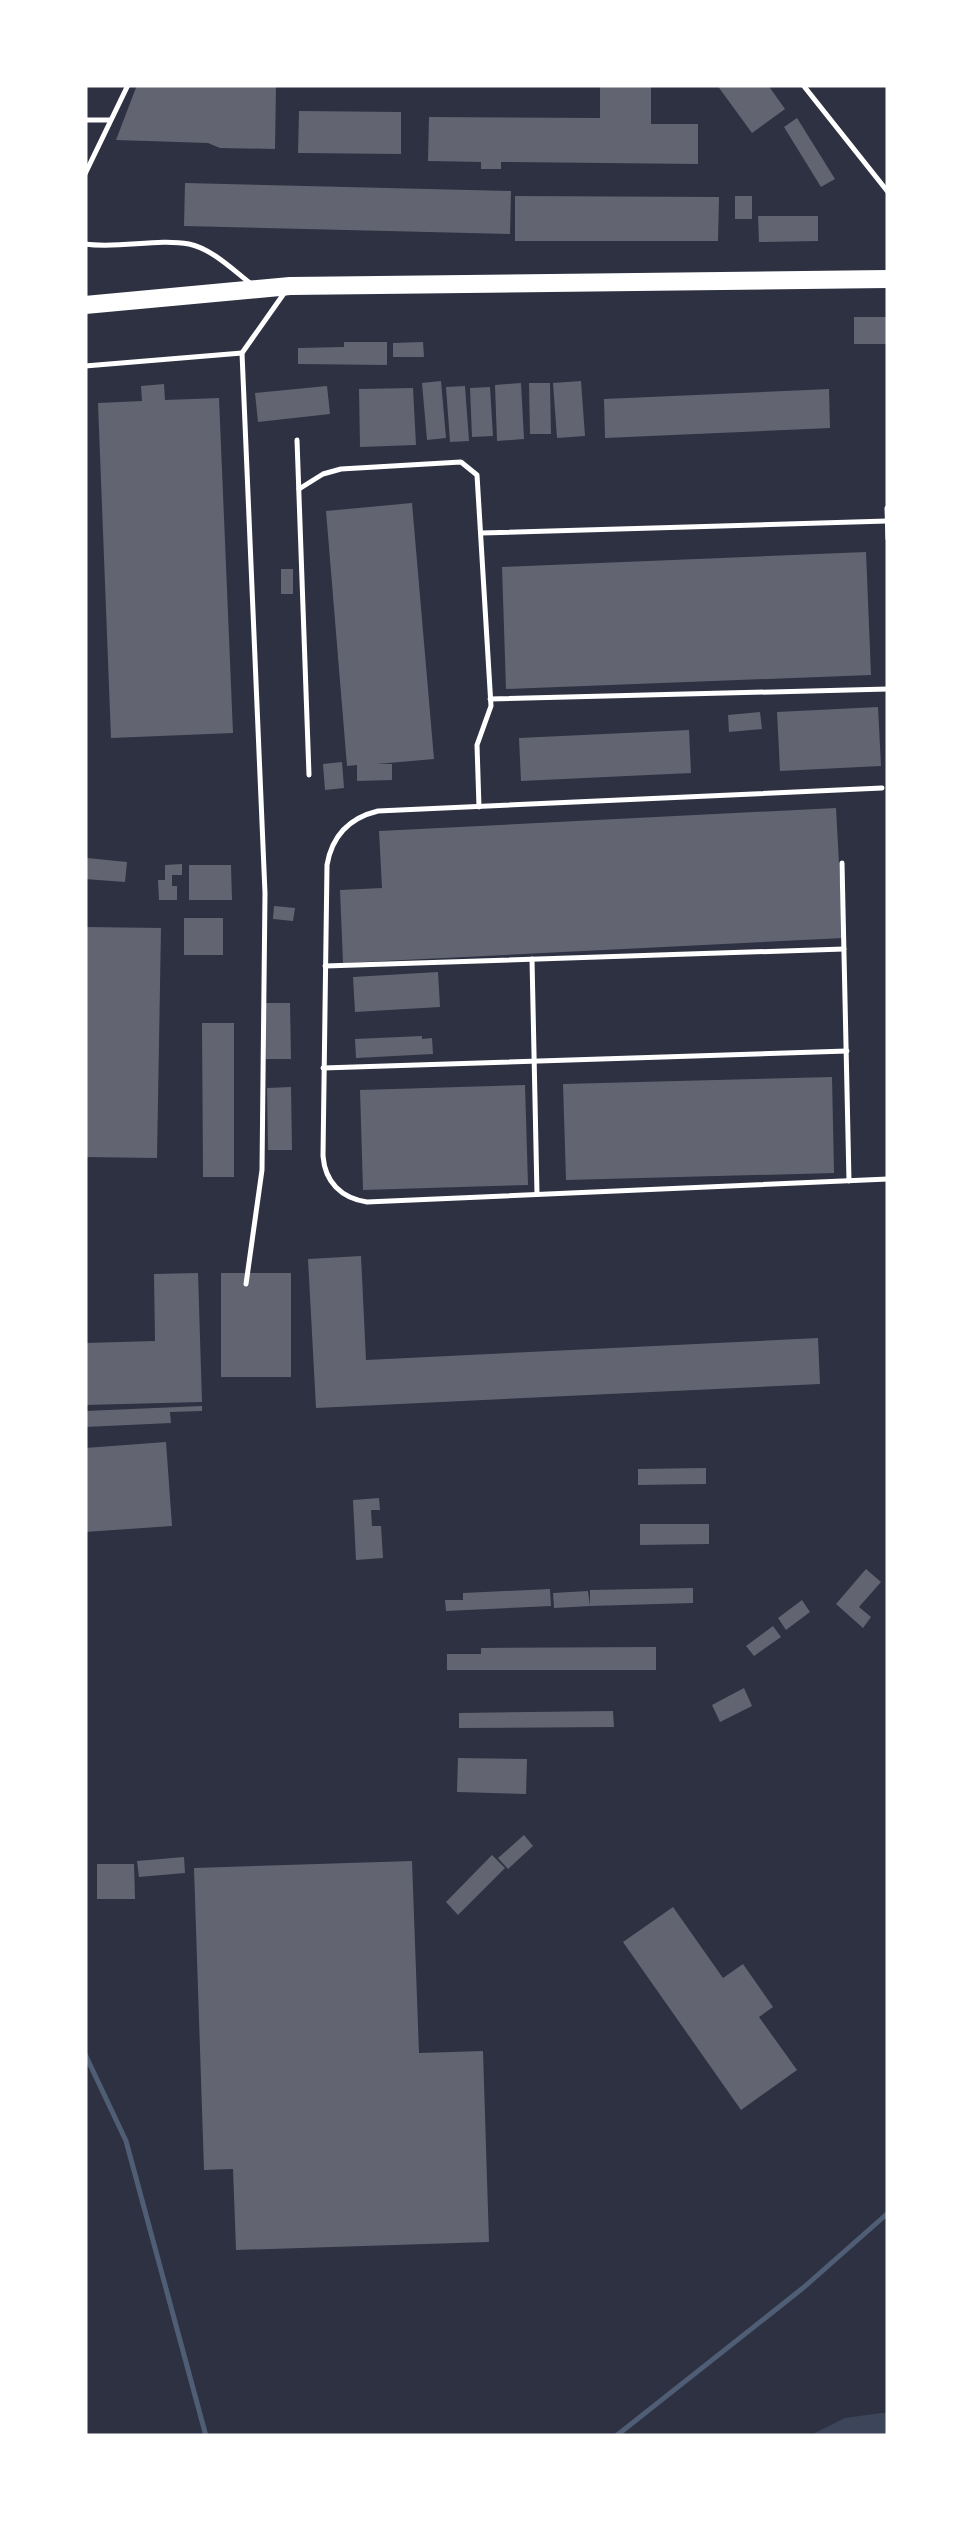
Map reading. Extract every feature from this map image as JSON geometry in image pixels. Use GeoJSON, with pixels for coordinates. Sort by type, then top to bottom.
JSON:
{"type":"FeatureCollection","features":[{"type":"Feature","properties":{"kind":"main road"},"geometry":{"type":"LineString","coordinates":[[85,305],[255,287],[888,279]]}},
{"type":"Feature","properties":{"kind":"lane"},"geometry":{"type":"LineString","coordinates":[[85,174],[128,85]]}},
{"type":"Feature","properties":{"kind":"lane"},"geometry":{"type":"LineString","coordinates":[[803,85],[888,192]]}},
{"type":"Feature","properties":{"kind":"lane"},"geometry":{"type":"LineString","coordinates":[[85,120],[110,120]]}},
{"type":"Feature","properties":{"kind":"lane"},"geometry":{"type":"LineString","coordinates":[[85,244],[192,244],[255,287]]}},
{"type":"Feature","properties":{"kind":"lane"},"geometry":{"type":"LineString","coordinates":[[246,1284],[262,1170],[265,893],[242,353],[290,286]]}},
{"type":"Feature","properties":{"kind":"lane"},"geometry":{"type":"LineString","coordinates":[[85,366],[242,353]]}},
{"type":"Feature","properties":{"kind":"lane"},"geometry":{"type":"LineString","coordinates":[[297,440],[309,775]]}},
{"type":"Feature","properties":{"kind":"lane"},"geometry":{"type":"LineString","coordinates":[[298,488],[334,470],[461,462],[477,476],[490,699],[489,714],[477,745],[479,807]]}},
{"type":"Feature","properties":{"kind":"lane"},"geometry":{"type":"LineString","coordinates":[[887,508],[888,539]]}},
{"type":"Feature","properties":{"kind":"lane"},"geometry":{"type":"LineString","coordinates":[[481,532],[888,521]]}},
{"type":"Feature","properties":{"kind":"lane"},"geometry":{"type":"LineString","coordinates":[[490,699],[888,689]]}},
{"type":"Feature","properties":{"kind":"lane"},"geometry":{"type":"LineString","coordinates":[[882,788],[378,811],[356,819],[339,834],[326,866],[324,1166],[332,1184],[347,1197],[366,1202],[888,1179]]}},
{"type":"Feature","properties":{"kind":"lane"},"geometry":{"type":"LineString","coordinates":[[842,862],[849,1181]]}},
{"type":"Feature","properties":{"kind":"lane"},"geometry":{"type":"LineString","coordinates":[[325,966],[844,949]]}},
{"type":"Feature","properties":{"kind":"lane"},"geometry":{"type":"LineString","coordinates":[[532,959],[537,1194]]}},
{"type":"Feature","properties":{"kind":"lane"},"geometry":{"type":"LineString","coordinates":[[324,1068],[846,1051]]}},
{"type":"Feature","properties":{"kind":"shaded area"},"geometry":{"type":"Polygon","coordinates":[[[888,2413],[888,2436],[809,2436],[845,2418],[888,2413]]]}},
{"type":"Feature","properties":{"kind":"building"},"geometry":{"type":"Polygon","coordinates":[[[137,85],[276,85],[275,149],[116,140],[137,85]]]}},
{"type":"Feature","properties":{"kind":"building"},"geometry":{"type":"Polygon","coordinates":[[[600,85],[651,85],[651,124],[698,124],[698,164],[501,162],[501,169],[481,169],[481,162],[428,161],[429,117],[600,118],[600,85]]]}},
{"type":"Feature","properties":{"kind":"building"},"geometry":{"type":"Polygon","coordinates":[[[717,85],[768,85],[785,109],[752,133],[717,85]]]}},
{"type":"Feature","properties":{"kind":"building"},"geometry":{"type":"Polygon","coordinates":[[[299,111],[401,112],[401,154],[298,153],[299,111]]]}},
{"type":"Feature","properties":{"kind":"building"},"geometry":{"type":"Polygon","coordinates":[[[797,118],[835,179],[821,187],[784,127],[797,118]]]}},
{"type":"Feature","properties":{"kind":"building"},"geometry":{"type":"Polygon","coordinates":[[[185,183],[511,191],[510,234],[184,226],[185,183]]]}},
{"type":"Feature","properties":{"kind":"building"},"geometry":{"type":"Polygon","coordinates":[[[515,196],[719,197],[718,241],[515,241],[515,196]]]}},
{"type":"Feature","properties":{"kind":"building"},"geometry":{"type":"Polygon","coordinates":[[[735,196],[752,196],[752,219],[735,219],[735,196]]]}},
{"type":"Feature","properties":{"kind":"building"},"geometry":{"type":"Polygon","coordinates":[[[758,216],[818,216],[818,241],[759,242],[758,216]]]}},
{"type":"Feature","properties":{"kind":"building"},"geometry":{"type":"Polygon","coordinates":[[[854,317],[888,317],[888,344],[854,344],[854,317]]]}},
{"type":"Feature","properties":{"kind":"building"},"geometry":{"type":"Polygon","coordinates":[[[344,342],[387,342],[387,365],[298,364],[298,348],[344,347],[344,342]]]}},
{"type":"Feature","properties":{"kind":"building"},"geometry":{"type":"Polygon","coordinates":[[[423,342],[424,357],[393,357],[393,343],[423,342]]]}},
{"type":"Feature","properties":{"kind":"building"},"geometry":{"type":"Polygon","coordinates":[[[441,381],[446,438],[427,440],[422,383],[441,381]]]}},
{"type":"Feature","properties":{"kind":"building"},"geometry":{"type":"Polygon","coordinates":[[[581,381],[585,436],[557,438],[553,383],[581,381]]]}},
{"type":"Feature","properties":{"kind":"building"},"geometry":{"type":"Polygon","coordinates":[[[521,383],[524,439],[497,441],[495,385],[521,383]]]}},
{"type":"Feature","properties":{"kind":"building"},"geometry":{"type":"Polygon","coordinates":[[[529,383],[550,383],[551,434],[530,434],[529,383]]]}},
{"type":"Feature","properties":{"kind":"building"},"geometry":{"type":"Polygon","coordinates":[[[164,384],[165,400],[219,398],[233,733],[111,738],[98,403],[142,401],[141,386],[164,384]]]}},
{"type":"Feature","properties":{"kind":"building"},"geometry":{"type":"Polygon","coordinates":[[[327,386],[330,414],[258,422],[255,393],[327,386]]]}},
{"type":"Feature","properties":{"kind":"building"},"geometry":{"type":"Polygon","coordinates":[[[465,386],[469,441],[450,442],[446,387],[465,386]]]}},
{"type":"Feature","properties":{"kind":"building"},"geometry":{"type":"Polygon","coordinates":[[[490,387],[493,436],[472,437],[470,388],[490,387]]]}},
{"type":"Feature","properties":{"kind":"building"},"geometry":{"type":"Polygon","coordinates":[[[413,388],[416,445],[360,447],[359,389],[413,388]]]}},
{"type":"Feature","properties":{"kind":"building"},"geometry":{"type":"Polygon","coordinates":[[[829,389],[830,428],[605,438],[604,399],[829,389]]]}},
{"type":"Feature","properties":{"kind":"building"},"geometry":{"type":"Polygon","coordinates":[[[412,503],[434,759],[377,764],[392,764],[392,780],[357,781],[357,765],[347,766],[326,511],[412,503]]]}},
{"type":"Feature","properties":{"kind":"building"},"geometry":{"type":"Polygon","coordinates":[[[866,552],[871,675],[506,689],[502,567],[866,552]]]}},
{"type":"Feature","properties":{"kind":"building"},"geometry":{"type":"Polygon","coordinates":[[[281,569],[293,569],[293,594],[281,594],[281,569]]]}},
{"type":"Feature","properties":{"kind":"building"},"geometry":{"type":"Polygon","coordinates":[[[878,707],[881,766],[780,771],[777,712],[878,707]]]}},
{"type":"Feature","properties":{"kind":"building"},"geometry":{"type":"Polygon","coordinates":[[[760,712],[762,729],[729,732],[728,715],[760,712]]]}},
{"type":"Feature","properties":{"kind":"building"},"geometry":{"type":"Polygon","coordinates":[[[689,730],[691,773],[521,781],[519,738],[689,730]]]}},
{"type":"Feature","properties":{"kind":"building"},"geometry":{"type":"Polygon","coordinates":[[[342,762],[344,788],[325,790],[323,764],[342,762]]]}},
{"type":"Feature","properties":{"kind":"building"},"geometry":{"type":"Polygon","coordinates":[[[836,808],[843,938],[343,963],[340,890],[382,888],[379,831],[836,808]]]}},
{"type":"Feature","properties":{"kind":"building"},"geometry":{"type":"Polygon","coordinates":[[[87,858],[127,862],[125,882],[85,879],[87,858]]]}},
{"type":"Feature","properties":{"kind":"building"},"geometry":{"type":"Polygon","coordinates":[[[182,864],[182,875],[172,875],[177,900],[159,900],[158,880],[165,880],[165,865],[182,864]]]}},
{"type":"Feature","properties":{"kind":"building"},"geometry":{"type":"Polygon","coordinates":[[[189,865],[231,865],[232,900],[189,900],[189,865]]]}},
{"type":"Feature","properties":{"kind":"building"},"geometry":{"type":"Polygon","coordinates":[[[274,906],[295,908],[293,921],[273,919],[274,906]]]}},
{"type":"Feature","properties":{"kind":"building"},"geometry":{"type":"Polygon","coordinates":[[[184,918],[223,918],[223,955],[184,955],[184,918]]]}},
{"type":"Feature","properties":{"kind":"building"},"geometry":{"type":"Polygon","coordinates":[[[85,927],[161,928],[157,1158],[85,1157],[85,927]]]}},
{"type":"Feature","properties":{"kind":"building"},"geometry":{"type":"Polygon","coordinates":[[[438,972],[440,1007],[355,1012],[353,977],[438,972]]]}},
{"type":"Feature","properties":{"kind":"building"},"geometry":{"type":"Polygon","coordinates":[[[265,1003],[290,1003],[291,1059],[266,1059],[265,1003]]]}},
{"type":"Feature","properties":{"kind":"building"},"geometry":{"type":"Polygon","coordinates":[[[202,1023],[234,1023],[234,1177],[203,1177],[202,1023]]]}},
{"type":"Feature","properties":{"kind":"building"},"geometry":{"type":"Polygon","coordinates":[[[432,1038],[433,1054],[356,1058],[355,1039],[432,1038]]]}},
{"type":"Feature","properties":{"kind":"building"},"geometry":{"type":"Polygon","coordinates":[[[832,1077],[834,1173],[566,1180],[563,1084],[832,1077]]]}},
{"type":"Feature","properties":{"kind":"building"},"geometry":{"type":"Polygon","coordinates":[[[525,1085],[528,1185],[363,1190],[360,1090],[525,1085]]]}},
{"type":"Feature","properties":{"kind":"building"},"geometry":{"type":"Polygon","coordinates":[[[291,1087],[292,1150],[268,1150],[267,1088],[291,1087]]]}},
{"type":"Feature","properties":{"kind":"building"},"geometry":{"type":"Polygon","coordinates":[[[361,1256],[366,1360],[818,1338],[820,1384],[316,1408],[308,1259],[361,1256]]]}},
{"type":"Feature","properties":{"kind":"building"},"geometry":{"type":"Polygon","coordinates":[[[198,1273],[202,1402],[85,1405],[85,1343],[155,1341],[154,1274],[198,1273]]]}},
{"type":"Feature","properties":{"kind":"building"},"geometry":{"type":"Polygon","coordinates":[[[221,1273],[291,1273],[291,1377],[221,1377],[221,1273]]]}},
{"type":"Feature","properties":{"kind":"building"},"geometry":{"type":"Polygon","coordinates":[[[202,1406],[202,1411],[170,1412],[171,1423],[85,1427],[85,1411],[202,1406]]]}},
{"type":"Feature","properties":{"kind":"building"},"geometry":{"type":"Polygon","coordinates":[[[166,1442],[172,1526],[85,1532],[85,1448],[166,1442]]]}},
{"type":"Feature","properties":{"kind":"building"},"geometry":{"type":"Polygon","coordinates":[[[706,1468],[706,1484],[638,1485],[638,1469],[706,1468]]]}},
{"type":"Feature","properties":{"kind":"building"},"geometry":{"type":"Polygon","coordinates":[[[379,1498],[380,1510],[371,1510],[372,1526],[381,1526],[383,1558],[356,1560],[353,1500],[379,1498]]]}},
{"type":"Feature","properties":{"kind":"building"},"geometry":{"type":"Polygon","coordinates":[[[640,1524],[709,1524],[709,1544],[640,1545],[640,1524]]]}},
{"type":"Feature","properties":{"kind":"building"},"geometry":{"type":"Polygon","coordinates":[[[866,1569],[881,1582],[859,1607],[871,1617],[863,1628],[836,1604],[866,1569]]]}},
{"type":"Feature","properties":{"kind":"building"},"geometry":{"type":"Polygon","coordinates":[[[693,1588],[693,1603],[590,1606],[590,1590],[693,1588]]]}},
{"type":"Feature","properties":{"kind":"building"},"geometry":{"type":"Polygon","coordinates":[[[550,1589],[551,1606],[446,1611],[445,1600],[463,1600],[463,1593],[550,1589]]]}},
{"type":"Feature","properties":{"kind":"building"},"geometry":{"type":"Polygon","coordinates":[[[588,1591],[590,1606],[554,1608],[553,1593],[588,1591]]]}},
{"type":"Feature","properties":{"kind":"building"},"geometry":{"type":"Polygon","coordinates":[[[802,1600],[810,1612],[786,1630],[778,1618],[802,1600]]]}},
{"type":"Feature","properties":{"kind":"building"},"geometry":{"type":"Polygon","coordinates":[[[773,1626],[781,1637],[754,1656],[746,1646],[773,1626]]]}},
{"type":"Feature","properties":{"kind":"building"},"geometry":{"type":"Polygon","coordinates":[[[656,1647],[656,1670],[447,1670],[447,1654],[481,1654],[481,1648],[656,1647]]]}},
{"type":"Feature","properties":{"kind":"building"},"geometry":{"type":"Polygon","coordinates":[[[744,1688],[752,1706],[720,1722],[712,1705],[744,1688]]]}},
{"type":"Feature","properties":{"kind":"building"},"geometry":{"type":"Polygon","coordinates":[[[613,1711],[614,1727],[459,1728],[459,1713],[613,1711]]]}},
{"type":"Feature","properties":{"kind":"building"},"geometry":{"type":"Polygon","coordinates":[[[458,1758],[527,1759],[526,1794],[457,1792],[458,1758]]]}},
{"type":"Feature","properties":{"kind":"building"},"geometry":{"type":"Polygon","coordinates":[[[524,1835],[533,1846],[508,1869],[498,1858],[524,1835]]]}},
{"type":"Feature","properties":{"kind":"building"},"geometry":{"type":"Polygon","coordinates":[[[492,1855],[505,1868],[458,1915],[446,1902],[492,1855]]]}},
{"type":"Feature","properties":{"kind":"building"},"geometry":{"type":"Polygon","coordinates":[[[184,1857],[185,1873],[139,1877],[137,1861],[184,1857]]]}},
{"type":"Feature","properties":{"kind":"building"},"geometry":{"type":"Polygon","coordinates":[[[412,1861],[419,2053],[483,2051],[489,2242],[236,2250],[233,2169],[204,2170],[194,1868],[412,1861]]]}},
{"type":"Feature","properties":{"kind":"building"},"geometry":{"type":"Polygon","coordinates":[[[97,1864],[134,1864],[135,1899],[97,1899],[97,1864]]]}},
{"type":"Feature","properties":{"kind":"building"},"geometry":{"type":"Polygon","coordinates":[[[673,1907],[723,1978],[743,1964],[773,2007],[759,2017],[797,2070],[741,2110],[623,1942],[673,1907]]]}},
{"type":"Feature","properties":{"kind":"waterway"},"geometry":{"type":"LineString","coordinates":[[85,2054],[126,2141],[206,2436]]}},
{"type":"Feature","properties":{"kind":"waterway"},"geometry":{"type":"LineString","coordinates":[[616,2436],[803,2288],[888,2213]]}}]}
